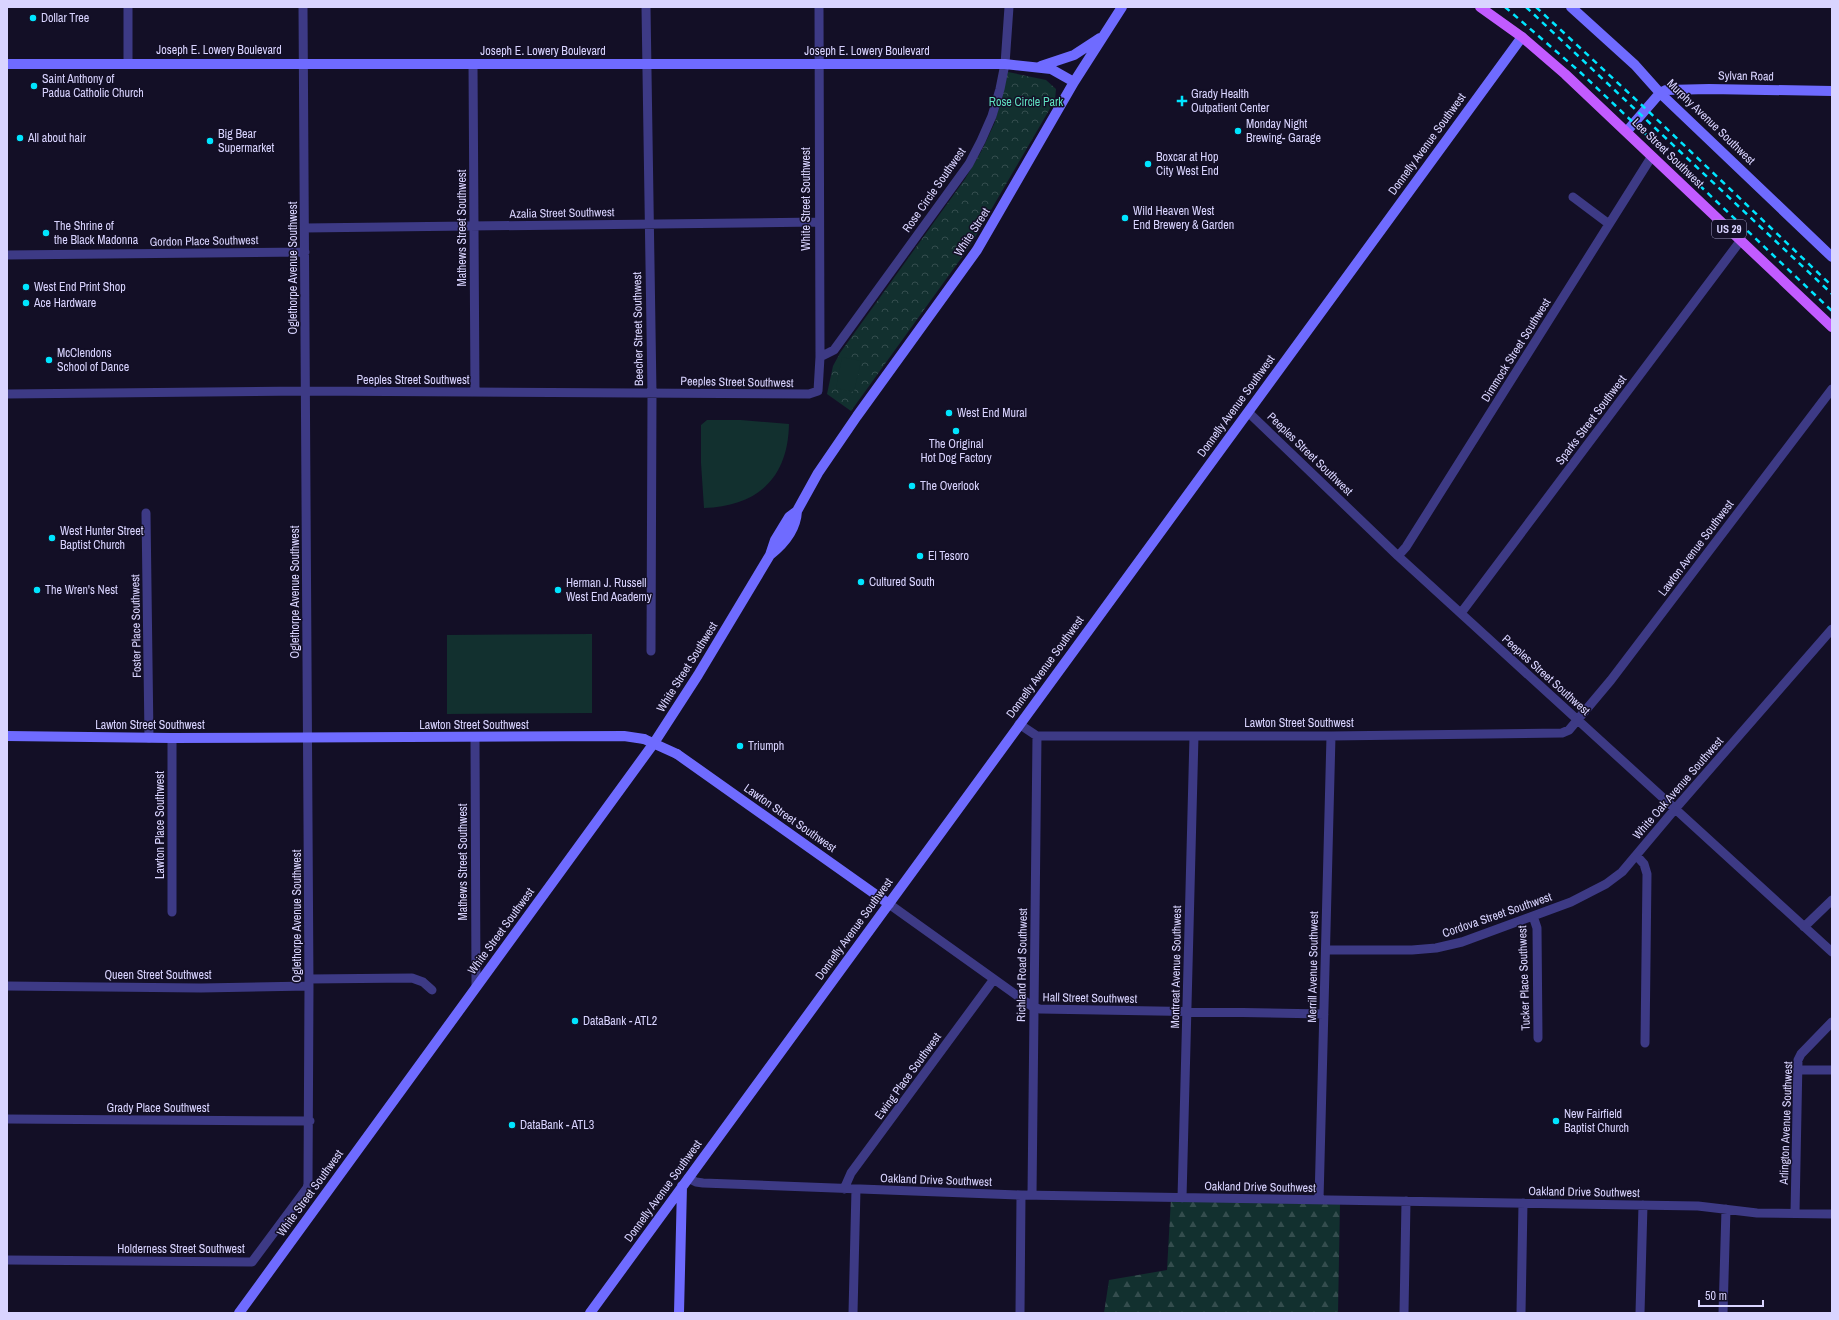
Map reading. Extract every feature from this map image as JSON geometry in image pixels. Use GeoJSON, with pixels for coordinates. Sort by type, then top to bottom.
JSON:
{"type":"FeatureCollection","features":[{"type":"Feature","properties":{"kind":"main road","name":"Lee Street Southwest"},"geometry":{"type":"LineString","coordinates":[[1480,7],[1522,37],[1565,74],[1627,131],[1832,327]]}},
{"type":"Feature","properties":{"kind":"street"},"geometry":{"type":"LineString","coordinates":[[128,7],[128,63]]}},
{"type":"Feature","properties":{"kind":"street","name":"Oglethorpe Avenue Southwest"},"geometry":{"type":"LineString","coordinates":[[303,7],[310,1121],[309,1178]]}},
{"type":"Feature","properties":{"kind":"street","name":"Beecher Street Southwest"},"geometry":{"type":"LineString","coordinates":[[646,7],[652,393],[651,652]]}},
{"type":"Feature","properties":{"kind":"street","name":"White Street Southwest"},"geometry":{"type":"LineString","coordinates":[[818,391],[820,357],[819,7]]}},
{"type":"Feature","properties":{"kind":"street","name":"Rose Circle Southwest"},"geometry":{"type":"LineString","coordinates":[[820,357],[834,350],[969,164],[992,116],[1000,90],[1005,64],[1009,7]]}},
{"type":"Feature","properties":{"kind":"street","name":"White Street"},"geometry":{"type":"LineString","coordinates":[[827,460],[977,250],[1074,82],[1122,7]]}},
{"type":"Feature","properties":{"kind":"street","name":"Murphy Avenue Southwest"},"geometry":{"type":"LineString","coordinates":[[1571,7],[1635,66],[1660,93],[1832,256]]}},
{"type":"Feature","properties":{"kind":"street"},"geometry":{"type":"LineString","coordinates":[[1038,67],[1074,55],[1104,36]]}},
{"type":"Feature","properties":{"kind":"street","name":"Donnelly Avenue Southwest"},"geometry":{"type":"LineString","coordinates":[[590,1313],[1522,37]]}},
{"type":"Feature","properties":{"kind":"street","name":"Joseph E. Lowery Boulevard"},"geometry":{"type":"LineString","coordinates":[[7,64],[1005,64],[1051,69],[1074,82]]}},
{"type":"Feature","properties":{"kind":"street","name":"Mathews Street Southwest"},"geometry":{"type":"LineString","coordinates":[[473,64],[475,392]]}},
{"type":"Feature","properties":{"kind":"street","name":"Sylvan Road"},"geometry":{"type":"LineString","coordinates":[[1660,93],[1674,89],[1832,91]]}},
{"type":"Feature","properties":{"kind":"street"},"geometry":{"type":"LineString","coordinates":[[1627,131],[1660,93]]}},
{"type":"Feature","properties":{"kind":"street","name":"Dimmock Street Southwest"},"geometry":{"type":"LineString","coordinates":[[1398,556],[1406,547],[1652,156]]}},
{"type":"Feature","properties":{"kind":"street"},"geometry":{"type":"LineString","coordinates":[[1573,198],[1609,224]]}},
{"type":"Feature","properties":{"kind":"street","name":"Azalia Street Southwest"},"geometry":{"type":"LineString","coordinates":[[305,228],[819,222]]}},
{"type":"Feature","properties":{"kind":"street","name":"Sparks Street Southwest"},"geometry":{"type":"LineString","coordinates":[[1461,614],[1741,240]]}},
{"type":"Feature","properties":{"kind":"street","name":"Gordon Place Southwest"},"geometry":{"type":"LineString","coordinates":[[7,255],[305,252]]}},
{"type":"Feature","properties":{"kind":"street","name":"Lawton Avenue Southwest"},"geometry":{"type":"LineString","coordinates":[[1577,720],[1611,680],[1832,388]]}},
{"type":"Feature","properties":{"kind":"street","name":"Peeples Street Southwest"},"geometry":{"type":"LineString","coordinates":[[7,394],[306,391],[809,394],[818,391]]}},
{"type":"Feature","properties":{"kind":"street","name":"Peeples Street Southwest"},"geometry":{"type":"LineString","coordinates":[[1248,412],[1398,556],[1832,952]]}},
{"type":"Feature","properties":{"kind":"street","name":"White Street Southwest"},"geometry":{"type":"LineString","coordinates":[[239,1313],[654,743],[698,675],[770,555],[782,545],[797,522],[797,511],[827,460]]}},
{"type":"Feature","properties":{"kind":"street","name":"Foster Place Southwest"},"geometry":{"type":"LineString","coordinates":[[146,513],[149,738]]}},
{"type":"Feature","properties":{"kind":"street","name":"White Oak Avenue Southwest"},"geometry":{"type":"LineString","coordinates":[[1646,1043],[1647,874],[1644,864],[1636,855],[1832,629]]}},
{"type":"Feature","properties":{"kind":"street","name":"Lawton Street Southwest"},"geometry":{"type":"LineString","coordinates":[[1037,736],[1331,736],[1562,733],[1569,730],[1577,720]]}},
{"type":"Feature","properties":{"kind":"street"},"geometry":{"type":"LineString","coordinates":[[1019,724],[1037,736]]}},
{"type":"Feature","properties":{"kind":"street","name":"Lawton Street Southwest"},"geometry":{"type":"LineString","coordinates":[[7,736],[149,738],[475,738],[624,736],[644,739],[677,754],[889,904]]}},
{"type":"Feature","properties":{"kind":"street","name":"Richland Road Southwest"},"geometry":{"type":"LineString","coordinates":[[1032,1195],[1037,736]]}},
{"type":"Feature","properties":{"kind":"street","name":"Montreat Avenue Southwest"},"geometry":{"type":"LineString","coordinates":[[1182,1198],[1194,736]]}},
{"type":"Feature","properties":{"kind":"street","name":"Merrill Avenue Southwest"},"geometry":{"type":"LineString","coordinates":[[1319,1200],[1331,736]]}},
{"type":"Feature","properties":{"kind":"street","name":"Lawton Place Southwest"},"geometry":{"type":"LineString","coordinates":[[172,738],[172,912]]}},
{"type":"Feature","properties":{"kind":"street","name":"Mathews Street Southwest"},"geometry":{"type":"LineString","coordinates":[[475,738],[476,986]]}},
{"type":"Feature","properties":{"kind":"street","name":"Cordova Street Southwest"},"geometry":{"type":"LineString","coordinates":[[1326,950],[1412,950],[1436,948],[1462,942],[1571,902],[1606,884],[1622,872],[1636,855]]}},
{"type":"Feature","properties":{"kind":"street"},"geometry":{"type":"LineString","coordinates":[[1804,927],[1832,900]]}},
{"type":"Feature","properties":{"kind":"street","name":"Hall Street Southwest"},"geometry":{"type":"LineString","coordinates":[[889,904],[1033,1007],[1040,1009],[1324,1014]]}},
{"type":"Feature","properties":{"kind":"street","name":"Tucker Place Southwest"},"geometry":{"type":"LineString","coordinates":[[1533,916],[1537,928],[1538,1038]]}},
{"type":"Feature","properties":{"kind":"street","name":"Queen Street Southwest"},"geometry":{"type":"LineString","coordinates":[[7,986],[201,988],[412,978],[423,982],[432,990]]}},
{"type":"Feature","properties":{"kind":"street","name":"Ewing Place Southwest"},"geometry":{"type":"LineString","coordinates":[[844,1189],[851,1174],[994,979]]}},
{"type":"Feature","properties":{"kind":"street","name":"Arlington Avenue Southwest"},"geometry":{"type":"LineString","coordinates":[[1795,1213],[1798,1060],[1801,1054],[1832,1022]]}},
{"type":"Feature","properties":{"kind":"street"},"geometry":{"type":"LineString","coordinates":[[1798,1070],[1832,1070]]}},
{"type":"Feature","properties":{"kind":"street","name":"Grady Place Southwest"},"geometry":{"type":"LineString","coordinates":[[7,1119],[310,1121]]}},
{"type":"Feature","properties":{"kind":"street","name":"Holderness Street Southwest"},"geometry":{"type":"LineString","coordinates":[[7,1260],[252,1262],[307,1188],[309,1178]]}},
{"type":"Feature","properties":{"kind":"street","name":"Oakland Drive Southwest"},"geometry":{"type":"LineString","coordinates":[[688,1178],[703,1184],[1021,1195],[1698,1206],[1757,1213],[1832,1214]]}},
{"type":"Feature","properties":{"kind":"street"},"geometry":{"type":"LineString","coordinates":[[679,1313],[682,1186]]}},
{"type":"Feature","properties":{"kind":"street"},"geometry":{"type":"LineString","coordinates":[[853,1313],[856,1189]]}},
{"type":"Feature","properties":{"kind":"street"},"geometry":{"type":"LineString","coordinates":[[1020,1313],[1021,1195]]}},
{"type":"Feature","properties":{"kind":"street"},"geometry":{"type":"LineString","coordinates":[[1404,1313],[1406,1201]]}},
{"type":"Feature","properties":{"kind":"street"},"geometry":{"type":"LineString","coordinates":[[1521,1313],[1523,1203]]}},
{"type":"Feature","properties":{"kind":"street"},"geometry":{"type":"LineString","coordinates":[[1640,1313],[1643,1205]]}},
{"type":"Feature","properties":{"kind":"street"},"geometry":{"type":"LineString","coordinates":[[1723,1313],[1726,1209]]}},
{"type":"Feature","properties":{"kind":"green space","name":"Rose Circle Park"},"geometry":{"type":"Polygon","coordinates":[[[1008,72],[1046,80],[1056,89],[1055,100],[970,246],[851,411],[827,394],[833,366],[840,353],[965,179],[982,150],[995,122],[1008,72]]]}},
{"type":"Feature","properties":{"kind":"green space"},"geometry":{"type":"Polygon","coordinates":[[[842,357],[861,361],[854,392],[836,388],[842,357]]]}},
{"type":"Feature","properties":{"kind":"green space"},"geometry":{"type":"Polygon","coordinates":[[[707,420],[741,420],[789,424],[783,460],[776,474],[766,486],[754,495],[740,502],[704,508],[701,463],[701,425],[707,420]]]}},
{"type":"Feature","properties":{"kind":"green space"},"geometry":{"type":"Polygon","coordinates":[[[592,634],[592,713],[447,714],[447,635],[592,634]]]}},
{"type":"Feature","properties":{"kind":"green space"},"geometry":{"type":"Polygon","coordinates":[[[1171,1198],[1340,1203],[1338,1313],[1104,1313],[1109,1280],[1167,1270],[1171,1198]]]}},
{"type":"Feature","properties":{"kind":"railway"},"geometry":{"type":"LineString","coordinates":[[1505,7],[1580,72],[1832,311]]}},
{"type":"Feature","properties":{"kind":"railway"},"geometry":{"type":"LineString","coordinates":[[1526,7],[1832,294]]}},
{"type":"Feature","properties":{"kind":"railway"},"geometry":{"type":"LineString","coordinates":[[1536,7],[1646,109],[1832,286]]}},
{"type":"Feature","properties":{"kind":"place","name":"Dollar Tree"},"geometry":{"type":"Point","coordinates":[33,18]}},
{"type":"Feature","properties":{"kind":"place","name":"Saint Anthony of Padua Catholic Church"},"geometry":{"type":"Point","coordinates":[34,86]}},
{"type":"Feature","properties":{"kind":"place","name":"Grady Health Outpatient Center"},"geometry":{"type":"Point","coordinates":[1182,101]}},
{"type":"Feature","properties":{"kind":"place","name":"Monday Night Brewing- Garage"},"geometry":{"type":"Point","coordinates":[1238,131]}},
{"type":"Feature","properties":{"kind":"place","name":"All about hair"},"geometry":{"type":"Point","coordinates":[20,138]}},
{"type":"Feature","properties":{"kind":"place","name":"Big Bear Supermarket"},"geometry":{"type":"Point","coordinates":[210,141]}},
{"type":"Feature","properties":{"kind":"place","name":"Boxcar at Hop City West End"},"geometry":{"type":"Point","coordinates":[1148,164]}},
{"type":"Feature","properties":{"kind":"place","name":"Wild Heaven West End Brewery & Garden"},"geometry":{"type":"Point","coordinates":[1125,218]}},
{"type":"Feature","properties":{"kind":"place","name":"The Shrine of the Black Madonna"},"geometry":{"type":"Point","coordinates":[46,233]}},
{"type":"Feature","properties":{"kind":"place","name":"West End Print Shop"},"geometry":{"type":"Point","coordinates":[26,287]}},
{"type":"Feature","properties":{"kind":"place","name":"Ace Hardware"},"geometry":{"type":"Point","coordinates":[26,303]}},
{"type":"Feature","properties":{"kind":"place","name":"McClendons School of Dance"},"geometry":{"type":"Point","coordinates":[49,360]}},
{"type":"Feature","properties":{"kind":"place","name":"West End Mural"},"geometry":{"type":"Point","coordinates":[949,413]}},
{"type":"Feature","properties":{"kind":"place","name":"The Original Hot Dog Factory"},"geometry":{"type":"Point","coordinates":[956,431]}},
{"type":"Feature","properties":{"kind":"place","name":"The Overlook"},"geometry":{"type":"Point","coordinates":[912,486]}},
{"type":"Feature","properties":{"kind":"place","name":"West Hunter Street Baptist Church"},"geometry":{"type":"Point","coordinates":[52,538]}},
{"type":"Feature","properties":{"kind":"place","name":"El Tesoro"},"geometry":{"type":"Point","coordinates":[920,556]}},
{"type":"Feature","properties":{"kind":"place","name":"Cultured South"},"geometry":{"type":"Point","coordinates":[861,582]}},
{"type":"Feature","properties":{"kind":"place","name":"The Wren's Nest"},"geometry":{"type":"Point","coordinates":[37,590]}},
{"type":"Feature","properties":{"kind":"place","name":"Herman J. Russell West End Academy"},"geometry":{"type":"Point","coordinates":[558,590]}},
{"type":"Feature","properties":{"kind":"place","name":"Triumph"},"geometry":{"type":"Point","coordinates":[740,746]}},
{"type":"Feature","properties":{"kind":"place","name":"DataBank - ATL2"},"geometry":{"type":"Point","coordinates":[575,1021]}},
{"type":"Feature","properties":{"kind":"place","name":"New Fairfield Baptist Church"},"geometry":{"type":"Point","coordinates":[1556,1121]}},
{"type":"Feature","properties":{"kind":"place","name":"DataBank - ATL3"},"geometry":{"type":"Point","coordinates":[512,1125]}}]}
